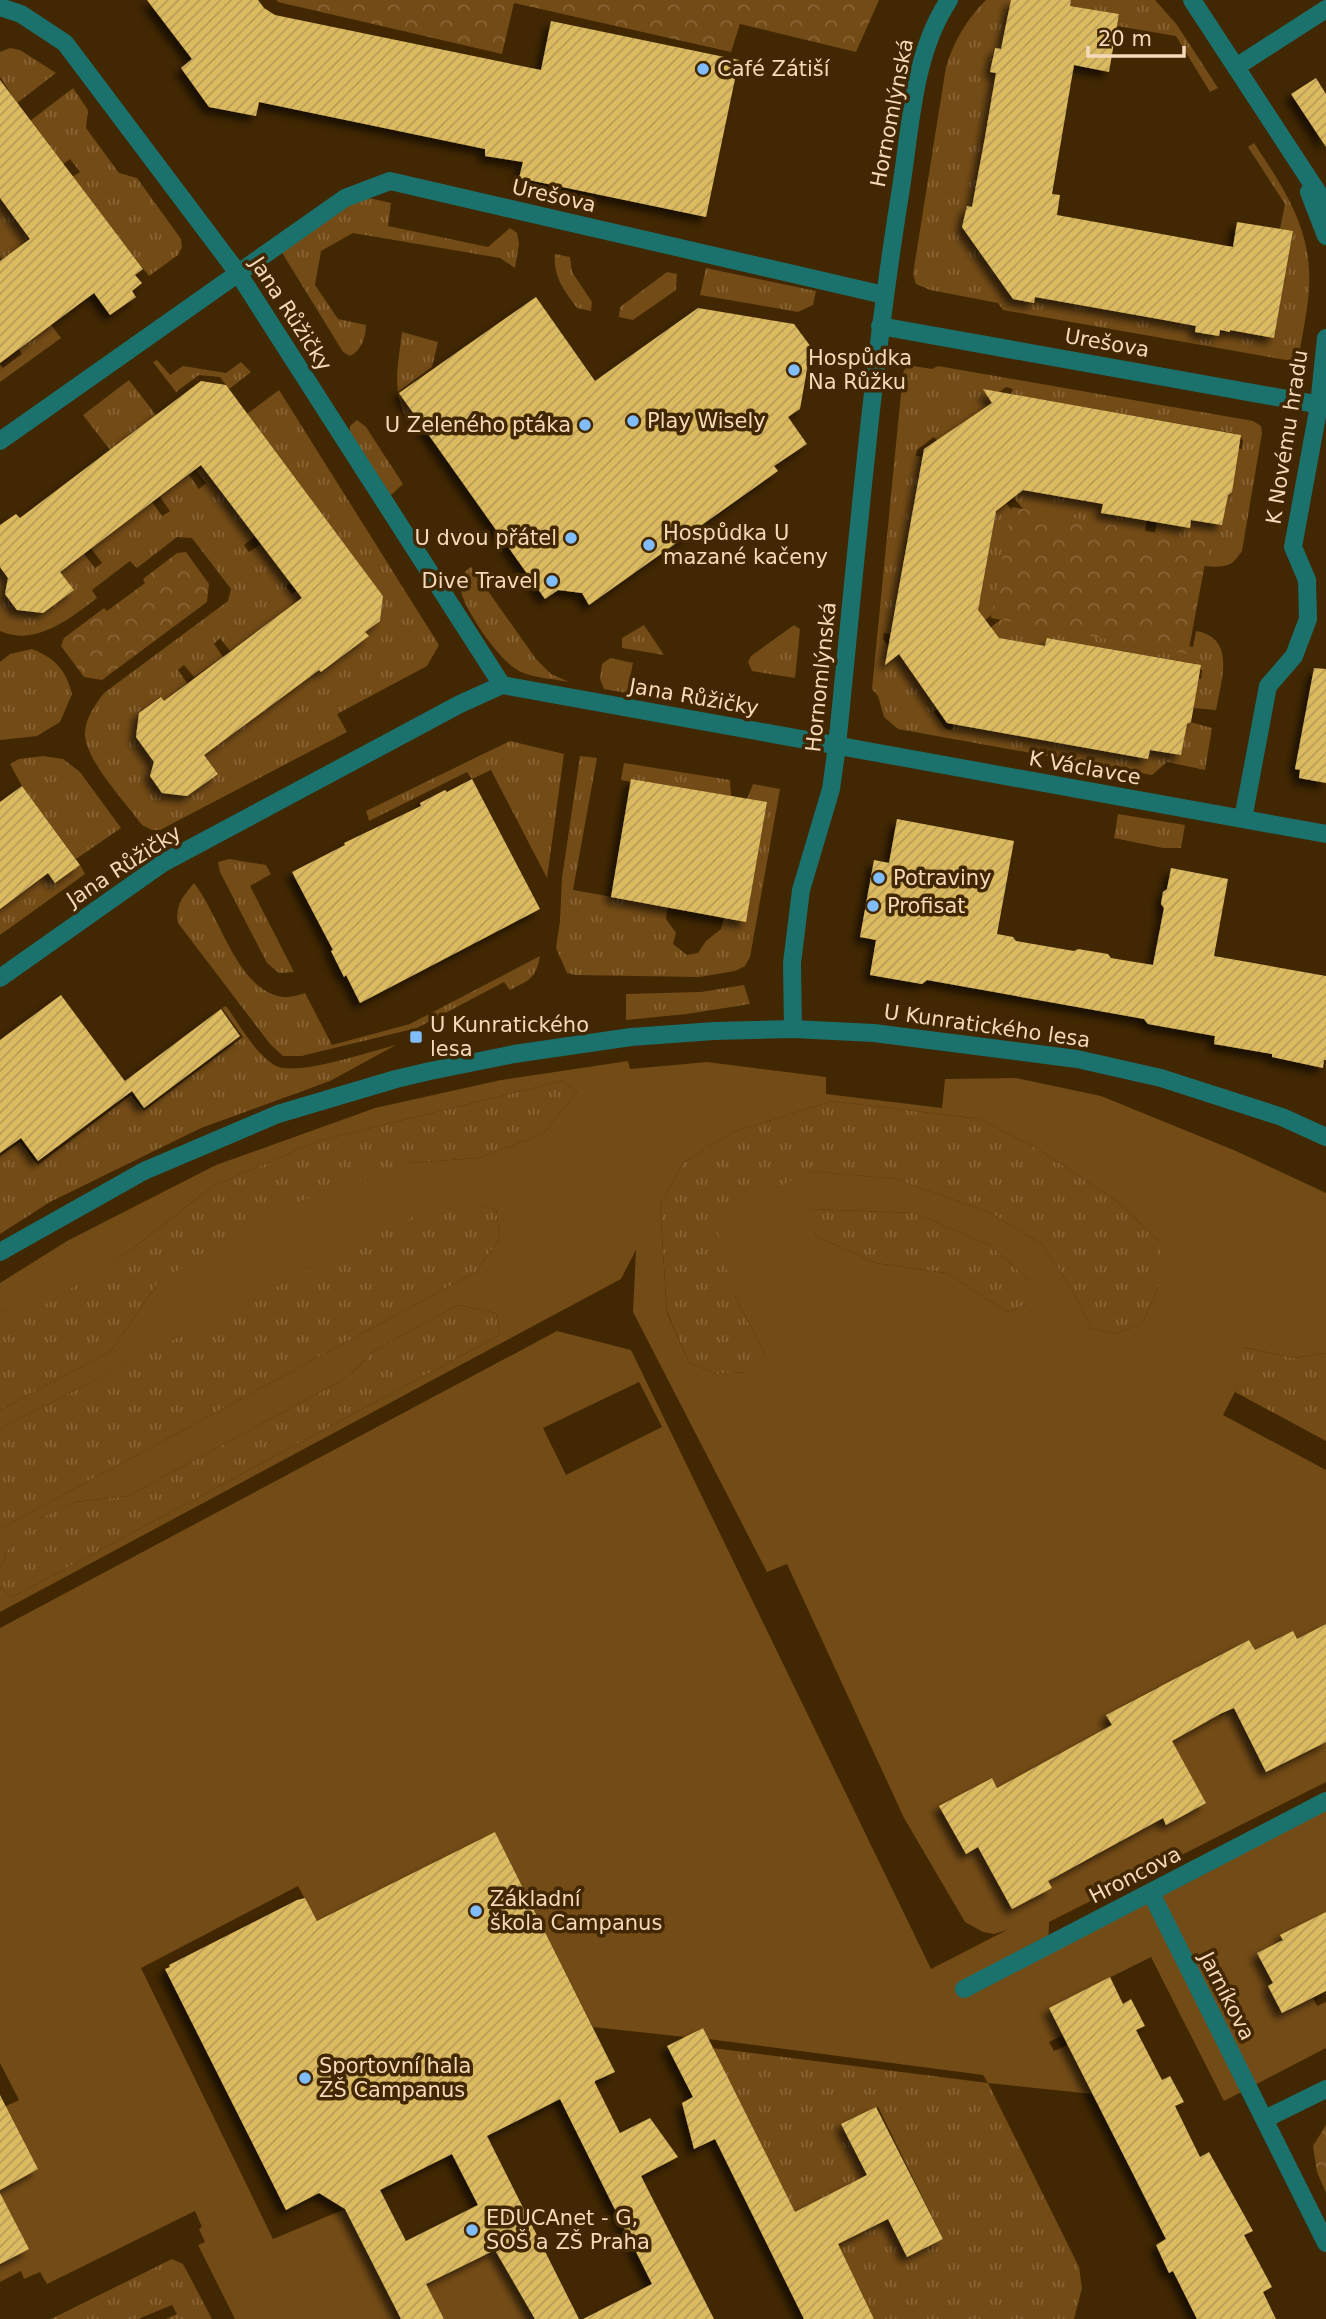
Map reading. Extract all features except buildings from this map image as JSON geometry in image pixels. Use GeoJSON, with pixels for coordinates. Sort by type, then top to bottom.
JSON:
{"type":"FeatureCollection","features":[{"type":"Feature","properties":{"kind":"street","name":"Hornomlýnská"},"geometry":{"type":"LineString","coordinates":[[793,1029],[792,963],[801,890],[831,789],[837,746],[884,295],[922,60],[935,21],[949,0]]}},
{"type":"Feature","properties":{"kind":"street"},"geometry":{"type":"LineString","coordinates":[[1192,0],[1326,205]]}},
{"type":"Feature","properties":{"kind":"street","name":"Jana Růžičky"},"geometry":{"type":"LineString","coordinates":[[0,7],[21,14],[65,43],[237,273],[502,685]]}},
{"type":"Feature","properties":{"kind":"street"},"geometry":{"type":"LineString","coordinates":[[1236,67],[1326,9]]}},
{"type":"Feature","properties":{"kind":"street"},"geometry":{"type":"LineString","coordinates":[[1298,163],[1326,236]]}},
{"type":"Feature","properties":{"kind":"street","name":"Urešova"},"geometry":{"type":"LineString","coordinates":[[237,273],[345,198],[390,181],[884,295]]}},
{"type":"Feature","properties":{"kind":"street"},"geometry":{"type":"LineString","coordinates":[[0,441],[237,273]]}},
{"type":"Feature","properties":{"kind":"street","name":"Urešova"},"geometry":{"type":"LineString","coordinates":[[880,326],[1322,405]]}},
{"type":"Feature","properties":{"kind":"street","name":"K Novému hradu"},"geometry":{"type":"LineString","coordinates":[[1243,819],[1268,686],[1294,656],[1308,619],[1307,580],[1293,547],[1322,405],[1326,338]]}},
{"type":"Feature","properties":{"kind":"street","name":"Jana Růžičky"},"geometry":{"type":"LineString","coordinates":[[0,978],[163,863],[460,704],[502,685],[837,746]]}},
{"type":"Feature","properties":{"kind":"street","name":"K Václavce"},"geometry":{"type":"LineString","coordinates":[[837,746],[1326,834]]}},
{"type":"Feature","properties":{"kind":"street","name":"U Kunratického lesa"},"geometry":{"type":"LineString","coordinates":[[0,1252],[144,1171],[278,1114],[396,1079],[514,1054],[605,1040],[715,1031],[793,1029],[874,1033],[1077,1059],[1161,1078],[1282,1118],[1326,1137]]}},
{"type":"Feature","properties":{"kind":"street","name":"Hroncova"},"geometry":{"type":"LineString","coordinates":[[964,1989],[1326,1801]]}},
{"type":"Feature","properties":{"kind":"street","name":"Jarníkova"},"geometry":{"type":"LineString","coordinates":[[1151,1893],[1326,2243]]}},
{"type":"Feature","properties":{"kind":"street"},"geometry":{"type":"LineString","coordinates":[[1265,2119],[1326,2089]]}},
{"type":"Feature","properties":{"kind":"green space"},"geometry":{"type":"Polygon","coordinates":[[[276,0],[879,0],[856,52],[740,24],[731,52],[514,3],[502,54],[276,0]]]}},
{"type":"Feature","properties":{"kind":"green space"},"geometry":{"type":"Polygon","coordinates":[[[986,0],[1011,0],[1005,40],[1002,40],[1001,49],[994,48],[990,72],[996,73],[994,82],[997,83],[985,136],[975,207],[967,206],[962,228],[965,232],[968,230],[1011,293],[1009,295],[1012,299],[1034,303],[1035,294],[1196,326],[1196,332],[1229,332],[1230,329],[1274,338],[1293,232],[1280,229],[1285,204],[1248,147],[1254,143],[1298,219],[1307,252],[1309,292],[1299,356],[1286,360],[1003,310],[998,303],[930,290],[916,284],[913,274],[946,67],[962,31],[986,0]]]}},
{"type":"Feature","properties":{"kind":"green space"},"geometry":{"type":"Polygon","coordinates":[[[1058,0],[1155,0],[1177,25],[1218,88],[1210,92],[1176,36],[1117,26],[1119,14],[1070,6],[1058,0]]]}},
{"type":"Feature","properties":{"kind":"green space"},"geometry":{"type":"Polygon","coordinates":[[[10,48],[20,50],[56,73],[17,103],[0,77],[0,52],[10,48]]]}},
{"type":"Feature","properties":{"kind":"green space"},"geometry":{"type":"Polygon","coordinates":[[[73,88],[88,110],[86,128],[119,173],[137,178],[181,239],[182,247],[178,255],[149,276],[72,177],[80,172],[70,159],[63,164],[30,121],[73,88]]]}},
{"type":"Feature","properties":{"kind":"green space"},"geometry":{"type":"Polygon","coordinates":[[[369,198],[391,203],[388,226],[488,247],[510,228],[517,233],[519,244],[515,268],[500,258],[353,233],[321,251],[315,285],[338,319],[366,325],[362,343],[350,356],[343,352],[281,251],[344,204],[369,198]]]}},
{"type":"Feature","properties":{"kind":"green space"},"geometry":{"type":"Polygon","coordinates":[[[0,199],[30,239],[2,260],[0,257],[0,199]]]}},
{"type":"Feature","properties":{"kind":"green space"},"geometry":{"type":"Polygon","coordinates":[[[555,254],[570,257],[572,272],[592,302],[591,311],[577,308],[564,289],[556,270],[555,254]]]}},
{"type":"Feature","properties":{"kind":"green space"},"geometry":{"type":"Polygon","coordinates":[[[706,268],[816,291],[813,305],[798,312],[700,295],[706,268]]]}},
{"type":"Feature","properties":{"kind":"green space"},"geometry":{"type":"Polygon","coordinates":[[[667,272],[677,274],[676,290],[633,320],[619,317],[620,307],[667,272]]]}},
{"type":"Feature","properties":{"kind":"green space"},"geometry":{"type":"Polygon","coordinates":[[[51,325],[61,338],[0,382],[0,364],[3,368],[22,354],[19,349],[51,325]]]}},
{"type":"Feature","properties":{"kind":"green space"},"geometry":{"type":"Polygon","coordinates":[[[402,332],[438,342],[432,367],[398,392],[402,332]]]}},
{"type":"Feature","properties":{"kind":"green space"},"geometry":{"type":"Polygon","coordinates":[[[157,360],[170,375],[183,366],[226,373],[241,362],[251,372],[229,389],[220,377],[199,375],[176,392],[153,362],[157,360]]]}},
{"type":"Feature","properties":{"kind":"green space"},"geometry":{"type":"Polygon","coordinates":[[[907,365],[932,369],[938,366],[1253,421],[1261,426],[1242,551],[1230,564],[1212,567],[1152,550],[1158,516],[1160,523],[1190,528],[1191,520],[1236,448],[1242,449],[1243,440],[1238,434],[1011,394],[1013,389],[1006,387],[990,399],[992,403],[937,441],[934,437],[917,450],[916,456],[922,457],[917,486],[925,488],[913,517],[906,545],[904,606],[896,605],[890,634],[884,633],[883,639],[895,656],[899,654],[937,709],[934,712],[946,729],[952,730],[954,724],[1148,759],[1150,750],[1181,755],[1184,726],[1190,722],[1212,728],[1205,770],[1167,762],[1152,775],[898,729],[884,717],[878,696],[872,689],[903,373],[907,365]]]}},
{"type":"Feature","properties":{"kind":"green space"},"geometry":{"type":"Polygon","coordinates":[[[129,380],[156,415],[110,450],[83,415],[129,380]]]}},
{"type":"Feature","properties":{"kind":"green space"},"geometry":{"type":"Polygon","coordinates":[[[279,390],[439,645],[427,666],[337,714],[347,732],[160,830],[152,830],[142,825],[98,767],[86,743],[87,721],[104,693],[228,601],[231,589],[192,538],[177,537],[137,568],[130,561],[92,590],[97,598],[76,614],[39,633],[13,635],[0,631],[0,567],[11,582],[17,610],[43,613],[73,590],[60,572],[84,554],[95,568],[102,563],[91,548],[152,502],[162,516],[170,511],[160,497],[189,475],[199,489],[206,483],[196,470],[209,460],[219,489],[255,536],[244,545],[249,552],[261,544],[289,581],[297,578],[286,586],[292,594],[302,586],[303,598],[230,651],[220,638],[214,644],[223,657],[194,677],[184,665],[178,670],[187,683],[164,701],[160,697],[139,713],[136,737],[156,765],[150,776],[162,793],[187,796],[218,774],[204,755],[368,637],[365,632],[380,621],[383,596],[255,424],[243,417],[279,390]]]}},
{"type":"Feature","properties":{"kind":"green space"},"geometry":{"type":"Polygon","coordinates":[[[398,392],[411,410],[408,422],[399,399],[398,392]]]}},
{"type":"Feature","properties":{"kind":"green space"},"geometry":{"type":"Polygon","coordinates":[[[357,420],[366,427],[403,484],[389,497],[350,434],[350,426],[357,420]]]}},
{"type":"Feature","properties":{"kind":"green space"},"geometry":{"type":"Polygon","coordinates":[[[1015,488],[1103,504],[1102,513],[1131,518],[1148,514],[1142,548],[1050,541],[1013,497],[1015,488]]]}},
{"type":"Feature","properties":{"kind":"green space"},"geometry":{"type":"Polygon","coordinates":[[[997,501],[1006,503],[1040,544],[1029,586],[985,620],[976,619],[997,501]]]}},
{"type":"Feature","properties":{"kind":"green space"},"geometry":{"type":"Polygon","coordinates":[[[1012,507],[1209,542],[1188,654],[991,618],[1012,507]]]}},
{"type":"Feature","properties":{"kind":"green space"},"geometry":{"type":"Polygon","coordinates":[[[186,552],[209,584],[207,602],[102,680],[84,677],[61,646],[64,638],[104,608],[107,611],[145,583],[143,579],[177,553],[186,552]]]}},
{"type":"Feature","properties":{"kind":"green space"},"geometry":{"type":"Polygon","coordinates":[[[471,567],[536,659],[551,674],[569,682],[521,672],[503,658],[466,605],[460,584],[465,572],[471,567]]]}},
{"type":"Feature","properties":{"kind":"green space"},"geometry":{"type":"Polygon","coordinates":[[[1032,596],[1139,638],[1193,647],[1196,631],[1209,635],[1222,651],[1223,674],[1216,710],[1193,708],[1195,678],[1201,679],[1202,671],[1197,664],[1048,638],[1045,647],[988,637],[990,628],[1032,596]]]}},
{"type":"Feature","properties":{"kind":"green space"},"geometry":{"type":"Polygon","coordinates":[[[644,625],[664,655],[622,648],[622,638],[644,625]]]}},
{"type":"Feature","properties":{"kind":"green space"},"geometry":{"type":"Polygon","coordinates":[[[794,625],[800,629],[795,678],[752,671],[748,662],[751,656],[794,625]]]}},
{"type":"Feature","properties":{"kind":"green space"},"geometry":{"type":"Polygon","coordinates":[[[32,649],[47,656],[58,666],[72,694],[60,722],[37,736],[0,740],[0,662],[10,654],[32,649]]]}},
{"type":"Feature","properties":{"kind":"green space"},"geometry":{"type":"Polygon","coordinates":[[[610,658],[633,663],[627,693],[604,689],[600,679],[602,664],[610,658]]]}},
{"type":"Feature","properties":{"kind":"green space"},"geometry":{"type":"Polygon","coordinates":[[[510,741],[564,754],[547,878],[491,770],[472,779],[467,772],[369,821],[366,811],[510,741]]]}},
{"type":"Feature","properties":{"kind":"green space"},"geometry":{"type":"Polygon","coordinates":[[[43,756],[63,759],[80,772],[121,828],[76,859],[22,786],[10,764],[19,759],[43,756]]]}},
{"type":"Feature","properties":{"kind":"green space"},"geometry":{"type":"Polygon","coordinates":[[[580,756],[597,758],[573,890],[668,907],[666,919],[676,933],[673,944],[687,955],[698,953],[706,941],[721,929],[724,918],[746,921],[767,803],[747,799],[753,784],[780,789],[750,957],[745,966],[735,971],[699,977],[567,973],[556,948],[562,878],[580,756]]]}},
{"type":"Feature","properties":{"kind":"green space"},"geometry":{"type":"Polygon","coordinates":[[[624,763],[730,780],[731,796],[632,779],[631,782],[621,780],[624,763]]]}},
{"type":"Feature","properties":{"kind":"green space"},"geometry":{"type":"Polygon","coordinates":[[[1118,814],[1185,825],[1181,848],[1163,848],[1114,838],[1118,814]]]}},
{"type":"Feature","properties":{"kind":"green space"},"geometry":{"type":"Polygon","coordinates":[[[229,859],[266,865],[271,874],[250,886],[294,972],[279,973],[267,963],[220,872],[218,862],[229,859]]]}},
{"type":"Feature","properties":{"kind":"green space"},"geometry":{"type":"Polygon","coordinates":[[[80,865],[85,874],[0,935],[0,909],[48,873],[56,883],[80,865]]]}},
{"type":"Feature","properties":{"kind":"green space"},"geometry":{"type":"Polygon","coordinates":[[[194,883],[241,967],[267,992],[283,997],[305,993],[332,1045],[410,1024],[540,956],[534,974],[522,984],[510,990],[504,982],[417,1028],[301,1056],[283,1056],[270,1044],[178,923],[179,906],[194,883]]]}},
{"type":"Feature","properties":{"kind":"green space"},"geometry":{"type":"Polygon","coordinates":[[[744,985],[750,1004],[626,1020],[626,994],[701,992],[744,985]]]}},
{"type":"Feature","properties":{"kind":"green space"},"geometry":{"type":"Polygon","coordinates":[[[226,1006],[260,1053],[274,1065],[284,1068],[315,1066],[396,1045],[330,1081],[201,1128],[50,1202],[0,1234],[0,1156],[20,1142],[38,1165],[131,1095],[144,1111],[243,1037],[222,1008],[226,1006]]]}},
{"type":"Feature","properties":{"kind":"green space"},"geometry":{"type":"Polygon","coordinates":[[[628,1061],[630,1069],[707,1062],[826,1077],[826,1094],[942,1108],[945,1079],[1016,1078],[1101,1096],[1236,1151],[1326,1193],[1326,1353],[1294,1358],[1244,1347],[1235,1392],[1223,1415],[1326,1470],[1326,1624],[1297,1639],[1255,1650],[1249,1640],[1197,1667],[1221,1715],[1246,1702],[1264,1738],[1252,1745],[1266,1772],[1306,1752],[1326,1697],[1326,1782],[1049,1922],[1048,1948],[1326,1803],[1326,1912],[1281,1935],[1283,1940],[1257,1953],[1273,1983],[1313,1998],[1317,2006],[1326,2002],[1326,2048],[1224,2101],[1151,1957],[1049,2008],[1063,2035],[1049,2042],[1054,2051],[1068,2045],[1092,2094],[988,2083],[983,2075],[708,2039],[703,2028],[685,2037],[593,2027],[495,1832],[317,1921],[298,1886],[141,1968],[273,2239],[345,2209],[401,2319],[235,2319],[198,2245],[205,2242],[195,2211],[47,2284],[40,2272],[24,2279],[21,2271],[0,2282],[0,2189],[37,2169],[0,2109],[19,2100],[0,2063],[0,1628],[557,1331],[631,1350],[931,1969],[1007,1930],[994,1934],[983,1932],[965,1922],[904,1818],[787,1564],[767,1572],[633,1312],[636,1250],[621,1279],[0,1612],[0,1586],[11,1598],[500,1335],[496,1313],[458,1305],[375,1350],[348,1377],[128,1496],[75,1502],[33,1522],[7,1551],[0,1570],[0,1529],[476,1272],[500,1238],[496,1209],[445,1200],[0,1429],[0,1410],[111,1351],[157,1284],[263,1214],[410,1163],[478,1158],[543,1134],[577,1092],[562,1081],[318,1141],[213,1186],[131,1250],[48,1303],[0,1311],[0,1283],[67,1241],[216,1165],[375,1108],[501,1080],[628,1061]],[[832,1101],[733,1132],[683,1163],[660,1205],[667,1313],[689,1363],[716,1374],[745,1372],[765,1354],[733,1293],[714,1217],[812,1171],[895,1179],[989,1212],[1043,1245],[1071,1288],[1091,1328],[1114,1334],[1142,1324],[1160,1284],[1160,1242],[1117,1201],[1038,1149],[980,1119],[832,1101]],[[810,1209],[816,1236],[876,1263],[946,1273],[1008,1312],[1029,1303],[1029,1280],[991,1246],[915,1213],[810,1209]],[[639,1382],[543,1428],[566,1475],[662,1427],[639,1382]],[[1158,1687],[1106,1715],[1112,1725],[997,1788],[991,1778],[940,1806],[965,1853],[990,1840],[998,1882],[1012,1909],[1051,1888],[1017,1825],[1065,1824],[1086,1861],[1125,1839],[1094,1783],[1132,1762],[1166,1824],[1159,1748],[1184,1734],[1158,1687]]]}},
{"type":"Feature","properties":{"kind":"green space"},"geometry":{"type":"Polygon","coordinates":[[[562,1081],[577,1092],[543,1134],[478,1158],[410,1163],[157,1284],[111,1351],[0,1410],[0,1311],[48,1302],[131,1250],[213,1186],[318,1141],[562,1081]]]}},
{"type":"Feature","properties":{"kind":"green space"},"geometry":{"type":"Polygon","coordinates":[[[832,1101],[980,1119],[1038,1149],[1117,1201],[1160,1242],[1160,1284],[1142,1324],[1114,1334],[1091,1328],[1071,1288],[1043,1245],[989,1212],[895,1179],[811,1171],[733,1293],[765,1354],[746,1372],[716,1374],[689,1363],[667,1312],[660,1205],[683,1163],[733,1132],[832,1101]]]}},
{"type":"Feature","properties":{"kind":"green space"},"geometry":{"type":"Polygon","coordinates":[[[445,1199],[496,1209],[500,1238],[476,1272],[0,1529],[0,1429],[445,1199]]]}},
{"type":"Feature","properties":{"kind":"green space"},"geometry":{"type":"Polygon","coordinates":[[[809,1209],[915,1213],[991,1246],[1029,1280],[1029,1303],[1008,1312],[946,1273],[876,1263],[816,1236],[809,1209]]]}},
{"type":"Feature","properties":{"kind":"green space"},"geometry":{"type":"Polygon","coordinates":[[[458,1305],[496,1313],[500,1335],[11,1598],[0,1586],[0,1570],[7,1551],[32,1522],[75,1502],[128,1496],[348,1377],[375,1350],[458,1305]]]}},
{"type":"Feature","properties":{"kind":"green space"},"geometry":{"type":"Polygon","coordinates":[[[1243,1347],[1294,1358],[1326,1353],[1326,1441],[1235,1392],[1243,1347]]]}},
{"type":"Feature","properties":{"kind":"green space"},"geometry":{"type":"Polygon","coordinates":[[[712,2048],[988,2083],[1079,2267],[1082,2288],[1074,2319],[874,2319],[857,2283],[816,2255],[889,2219],[907,2257],[943,2239],[878,2107],[841,2125],[867,2175],[795,2212],[712,2048]]]}},
{"type":"Feature","properties":{"kind":"green space"},"geometry":{"type":"Polygon","coordinates":[[[1326,2125],[1326,2193],[1317,2172],[1313,2146],[1326,2125]]]}},
{"type":"Feature","properties":{"kind":"green space"},"geometry":{"type":"Polygon","coordinates":[[[499,2248],[535,2319],[444,2319],[426,2284],[499,2248]]]}},
{"type":"Feature","properties":{"kind":"green space"},"geometry":{"type":"Polygon","coordinates":[[[172,2259],[183,2264],[212,2319],[166,2319],[177,2314],[172,2305],[138,2319],[51,2319],[172,2259]]]}},
{"type":"Feature","properties":{"kind":"place","name":"Café Zátiší"},"geometry":{"type":"Point","coordinates":[703,69]}},
{"type":"Feature","properties":{"kind":"place","name":"Hospůdka Na Růžku"},"geometry":{"type":"Point","coordinates":[794,370]}},
{"type":"Feature","properties":{"kind":"place","name":"Play Wisely"},"geometry":{"type":"Point","coordinates":[633,421]}},
{"type":"Feature","properties":{"kind":"place","name":"U Zeleného ptáka"},"geometry":{"type":"Point","coordinates":[585,425]}},
{"type":"Feature","properties":{"kind":"place","name":"U dvou přátel"},"geometry":{"type":"Point","coordinates":[571,538]}},
{"type":"Feature","properties":{"kind":"place","name":"Hospůdka U mazané kačeny"},"geometry":{"type":"Point","coordinates":[649,545]}},
{"type":"Feature","properties":{"kind":"place","name":"Dive Travel"},"geometry":{"type":"Point","coordinates":[552,581]}},
{"type":"Feature","properties":{"kind":"place","name":"Potraviny"},"geometry":{"type":"Point","coordinates":[879,878]}},
{"type":"Feature","properties":{"kind":"place","name":"Profisat"},"geometry":{"type":"Point","coordinates":[873,906]}},
{"type":"Feature","properties":{"kind":"place","name":"U Kunratického lesa"},"geometry":{"type":"Point","coordinates":[416,1037]}},
{"type":"Feature","properties":{"kind":"place","name":"Základní škola Campanus"},"geometry":{"type":"Point","coordinates":[476,1911]}},
{"type":"Feature","properties":{"kind":"place","name":"Sportovní hala ZŠ Campanus"},"geometry":{"type":"Point","coordinates":[305,2078]}},
{"type":"Feature","properties":{"kind":"place","name":"EDUCAnet - G, SOŠ a ZŠ Praha"},"geometry":{"type":"Point","coordinates":[472,2230]}}]}
